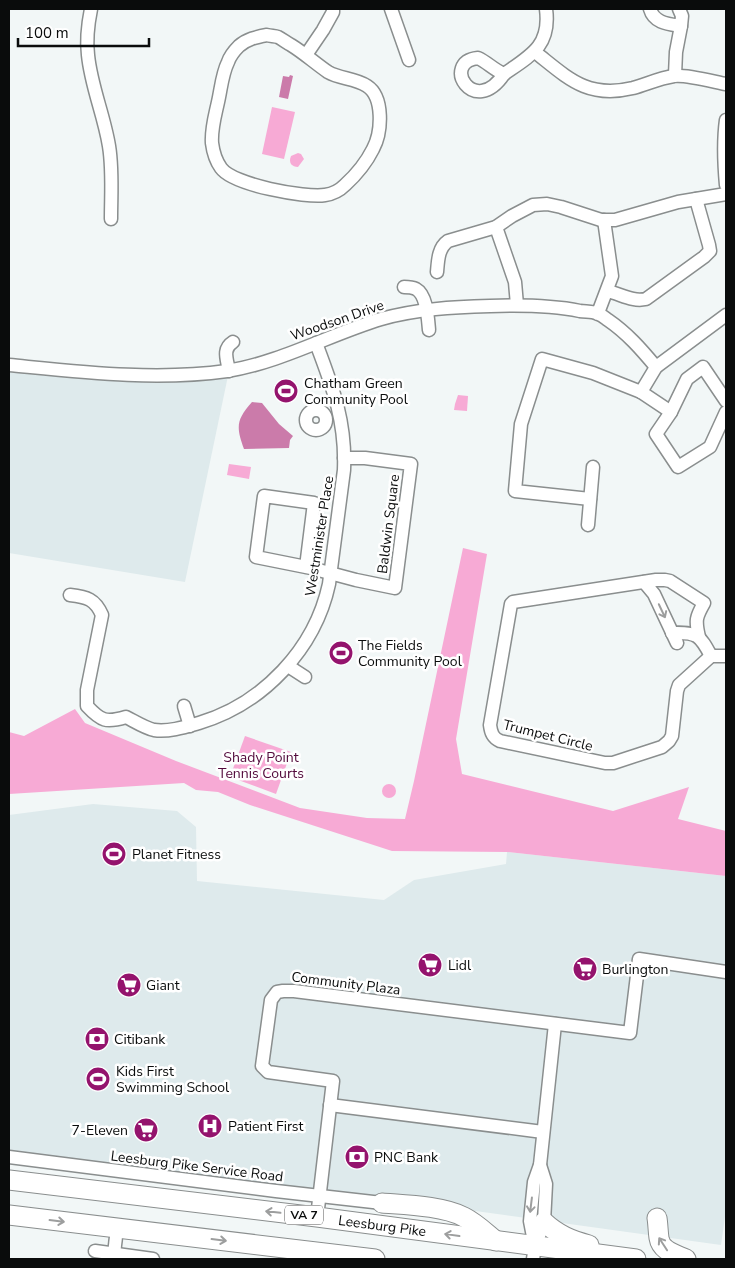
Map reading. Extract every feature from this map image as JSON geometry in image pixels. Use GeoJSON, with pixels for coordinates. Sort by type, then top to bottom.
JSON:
{"type":"FeatureCollection","features":[{"type":"Feature","properties":{"kind":"highway"},"geometry":{"type":"LineString","coordinates":[[9,1174],[47,1184]]}},
{"type":"Feature","properties":{"kind":"highway","name":"Leesburg Pike"},"geometry":{"type":"LineString","coordinates":[[9,1180],[317,1217],[496,1241],[534,1253],[631,1259]]}},
{"type":"Feature","properties":{"kind":"highway"},"geometry":{"type":"LineString","coordinates":[[9,1192],[157,1206],[222,1206]]}},
{"type":"Feature","properties":{"kind":"highway"},"geometry":{"type":"LineString","coordinates":[[382,1203],[432,1208],[457,1214],[471,1221],[496,1241]]}},
{"type":"Feature","properties":{"kind":"highway"},"geometry":{"type":"LineString","coordinates":[[9,1215],[371,1259]]}},
{"type":"Feature","properties":{"kind":"highway"},"geometry":{"type":"LineString","coordinates":[[657,1218],[662,1245],[668,1251],[686,1259]]}},
{"type":"Feature","properties":{"kind":"highway"},"geometry":{"type":"LineString","coordinates":[[544,1222],[555,1232],[572,1240],[631,1259]]}},
{"type":"Feature","properties":{"kind":"street"},"geometry":{"type":"LineString","coordinates":[[91,9],[87,40],[88,54],[90,71],[105,125],[109,148],[111,219]]}},
{"type":"Feature","properties":{"kind":"street"},"geometry":{"type":"LineString","coordinates":[[306,55],[323,30],[333,9]]}},
{"type":"Feature","properties":{"kind":"street"},"geometry":{"type":"LineString","coordinates":[[391,9],[409,60]]}},
{"type":"Feature","properties":{"kind":"street"},"geometry":{"type":"LineString","coordinates":[[504,74],[535,52],[539,46],[546,30],[546,9]]}},
{"type":"Feature","properties":{"kind":"street"},"geometry":{"type":"LineString","coordinates":[[650,9],[654,18],[658,21],[681,26]]}},
{"type":"Feature","properties":{"kind":"street"},"geometry":{"type":"LineString","coordinates":[[675,75],[676,52],[682,16],[679,9]]}},
{"type":"Feature","properties":{"kind":"street"},"geometry":{"type":"LineString","coordinates":[[267,35],[278,37],[306,55],[333,75],[358,82],[373,91],[378,98],[380,108],[377,139],[374,148],[345,186],[331,194],[311,196],[294,194],[246,182],[227,174],[222,170],[216,157],[212,143],[212,131],[228,61],[239,46],[249,39],[267,35]]}},
{"type":"Feature","properties":{"kind":"street"},"geometry":{"type":"LineString","coordinates":[[535,52],[570,79],[594,90],[616,91],[633,88],[675,75],[726,84]]}},
{"type":"Feature","properties":{"kind":"street"},"geometry":{"type":"LineString","coordinates":[[726,120],[724,154],[726,185]]}},
{"type":"Feature","properties":{"kind":"street"},"geometry":{"type":"LineString","coordinates":[[437,272],[442,245],[448,241],[496,227],[533,205],[547,204],[601,220],[615,220],[678,202],[726,194]]}},
{"type":"Feature","properties":{"kind":"street"},"geometry":{"type":"LineString","coordinates":[[607,291],[638,301],[646,299],[710,251],[696,200]]}},
{"type":"Feature","properties":{"kind":"street"},"geometry":{"type":"LineString","coordinates":[[598,313],[612,276],[604,220]]}},
{"type":"Feature","properties":{"kind":"street"},"geometry":{"type":"LineString","coordinates":[[496,227],[514,282],[517,305]]}},
{"type":"Feature","properties":{"kind":"street"},"geometry":{"type":"LineString","coordinates":[[404,287],[418,290],[427,310],[429,330]]}},
{"type":"Feature","properties":{"kind":"street","name":"Woodson Drive"},"geometry":{"type":"LineString","coordinates":[[9,365],[94,374],[170,374],[229,370],[265,362],[382,319],[427,310],[466,306],[517,305],[553,306],[598,313],[622,330],[656,367]]}},
{"type":"Feature","properties":{"kind":"street"},"geometry":{"type":"LineString","coordinates":[[641,392],[656,367],[726,315]]}},
{"type":"Feature","properties":{"kind":"street"},"geometry":{"type":"LineString","coordinates":[[229,370],[225,354],[228,345],[233,342]]}},
{"type":"Feature","properties":{"kind":"street","name":"Westminister Place"},"geometry":{"type":"LineString","coordinates":[[70,595],[91,600],[98,606],[102,615],[87,690],[87,706],[97,717],[112,722],[126,717],[152,730],[170,730],[214,719],[254,696],[288,666],[300,650],[326,599],[344,458],[343,429],[340,414],[316,343]]}},
{"type":"Feature","properties":{"kind":"street"},"geometry":{"type":"LineString","coordinates":[[590,499],[515,492],[521,424],[542,359],[593,373],[641,392],[671,412]]}},
{"type":"Feature","properties":{"kind":"street"},"geometry":{"type":"LineString","coordinates":[[726,401],[703,367],[686,379],[671,412],[656,434],[678,467],[710,447],[726,412]]}},
{"type":"Feature","properties":{"kind":"street"},"geometry":{"type":"LineString","coordinates":[[325,419],[340,414]]}},
{"type":"Feature","properties":{"kind":"street","name":"Baldwin Square"},"geometry":{"type":"LineString","coordinates":[[330,573],[395,588],[410,474],[411,464],[365,458],[344,458]]}},
{"type":"Feature","properties":{"kind":"street"},"geometry":{"type":"LineString","coordinates":[[588,525],[593,467]]}},
{"type":"Feature","properties":{"kind":"street"},"geometry":{"type":"LineString","coordinates":[[306,567],[314,503],[264,496],[256,556],[330,573]]}},
{"type":"Feature","properties":{"kind":"street","name":"Trumpet Circle"},"geometry":{"type":"LineString","coordinates":[[699,637],[696,624],[698,614],[704,603],[670,581],[660,579],[513,602],[511,604],[490,730],[494,738],[500,741],[605,763],[612,763],[662,747],[672,736],[678,684],[711,656]]}},
{"type":"Feature","properties":{"kind":"street"},"geometry":{"type":"LineString","coordinates":[[644,582],[654,594],[675,638],[689,633],[704,641],[711,656],[726,656]]}},
{"type":"Feature","properties":{"kind":"street"},"geometry":{"type":"LineString","coordinates":[[288,666],[305,677]]}},
{"type":"Feature","properties":{"kind":"street"},"geometry":{"type":"LineString","coordinates":[[184,706],[190,726]]}},
{"type":"Feature","properties":{"kind":"street","name":"Community Plaza"},"geometry":{"type":"LineString","coordinates":[[317,1217],[333,1081],[268,1072],[262,1066],[271,1000],[277,992],[294,992],[630,1033],[639,960],[726,972]]}},
{"type":"Feature","properties":{"kind":"street"},"geometry":{"type":"LineString","coordinates":[[534,1253],[530,1221],[534,1182],[540,1165],[555,1024]]}},
{"type":"Feature","properties":{"kind":"street"},"geometry":{"type":"LineString","coordinates":[[330,1105],[543,1132]]}},
{"type":"Feature","properties":{"kind":"street","name":"Leesburg Pike Service Road"},"geometry":{"type":"LineString","coordinates":[[9,1157],[382,1203]]}},
{"type":"Feature","properties":{"kind":"street"},"geometry":{"type":"LineString","coordinates":[[534,1253],[544,1222],[546,1184],[540,1165]]}},
{"type":"Feature","properties":{"kind":"street"},"geometry":{"type":"LineString","coordinates":[[73,1188],[75,1166]]}},
{"type":"Feature","properties":{"kind":"street"},"geometry":{"type":"LineString","coordinates":[[114,1254],[117,1228]]}},
{"type":"Feature","properties":{"kind":"street"},"geometry":{"type":"LineString","coordinates":[[95,1251],[153,1259]]}},
{"type":"Feature","properties":{"kind":"shaded area"},"geometry":{"type":"Polygon","coordinates":[[[290,75],[293,76],[288,99],[279,97],[283,76],[289,77],[290,75]]]}},
{"type":"Feature","properties":{"kind":"shaded area"},"geometry":{"type":"Polygon","coordinates":[[[9,365],[37,368],[229,371],[185,582],[9,553],[9,365]]]}},
{"type":"Feature","properties":{"kind":"shaded area","name":"Chatham Green Community Pool"},"geometry":{"type":"Polygon","coordinates":[[[290,380],[297,390],[295,390],[296,397],[283,402],[276,393],[277,384],[290,380]]]}},
{"type":"Feature","properties":{"kind":"shaded area"},"geometry":{"type":"Polygon","coordinates":[[[252,402],[262,403],[279,424],[293,436],[290,440],[289,448],[244,449],[239,424],[240,419],[252,402]]]}},
{"type":"Feature","properties":{"kind":"shaded area","name":"The Fields Community Pool"},"geometry":{"type":"Polygon","coordinates":[[[334,646],[351,649],[348,662],[332,657],[334,646]]]}},
{"type":"Feature","properties":{"kind":"shaded area"},"geometry":{"type":"Polygon","coordinates":[[[93,804],[177,811],[196,827],[197,881],[384,900],[414,880],[506,864],[507,852],[726,876],[726,1210],[721,1245],[446,1207],[9,1153],[9,815],[93,804]]]}},
{"type":"Feature","properties":{"kind":"green space"},"geometry":{"type":"Polygon","coordinates":[[[272,107],[295,112],[284,159],[262,154],[272,107]]]}},
{"type":"Feature","properties":{"kind":"green space"},"geometry":{"type":"Polygon","coordinates":[[[298,153],[304,159],[298,167],[292,165],[290,161],[291,156],[298,153]]]}},
{"type":"Feature","properties":{"kind":"green space"},"geometry":{"type":"Polygon","coordinates":[[[458,395],[468,396],[467,411],[454,410],[458,395]]]}},
{"type":"Feature","properties":{"kind":"green space"},"geometry":{"type":"Polygon","coordinates":[[[229,464],[251,467],[249,479],[227,475],[229,464]]]}},
{"type":"Feature","properties":{"kind":"green space"},"geometry":{"type":"Polygon","coordinates":[[[463,548],[487,554],[456,739],[462,774],[613,811],[689,787],[678,819],[726,831],[726,876],[507,852],[392,851],[250,805],[218,792],[196,790],[184,783],[9,794],[9,732],[24,736],[75,709],[85,723],[176,761],[300,808],[367,818],[405,819],[463,548]]]}},
{"type":"Feature","properties":{"kind":"green space","name":"Shady Point Tennis Courts"},"geometry":{"type":"Polygon","coordinates":[[[245,736],[291,752],[276,794],[230,777],[245,736]]]}},
{"type":"Feature","properties":{"kind":"green space"},"geometry":{"type":"Polygon","coordinates":[[[389,784],[394,786],[396,791],[394,796],[389,798],[384,796],[382,791],[384,786],[389,784]]]}},
{"type":"Feature","properties":{"kind":"place","name":"Chatham Green Community Pool"},"geometry":{"type":"Point","coordinates":[286,391]}},
{"type":"Feature","properties":{"kind":"place","name":"The Fields Community Pool"},"geometry":{"type":"Point","coordinates":[341,653]}},
{"type":"Feature","properties":{"kind":"place","name":"Planet Fitness"},"geometry":{"type":"Point","coordinates":[114,854]}},
{"type":"Feature","properties":{"kind":"place","name":"Lidl"},"geometry":{"type":"Point","coordinates":[430,965]}},
{"type":"Feature","properties":{"kind":"place","name":"Burlington"},"geometry":{"type":"Point","coordinates":[585,969]}},
{"type":"Feature","properties":{"kind":"place","name":"Giant"},"geometry":{"type":"Point","coordinates":[129,985]}},
{"type":"Feature","properties":{"kind":"place","name":"Citibank"},"geometry":{"type":"Point","coordinates":[97,1039]}},
{"type":"Feature","properties":{"kind":"place","name":"Kids First Swimming School"},"geometry":{"type":"Point","coordinates":[98,1079]}},
{"type":"Feature","properties":{"kind":"place","name":"Patient First"},"geometry":{"type":"Point","coordinates":[210,1126]}},
{"type":"Feature","properties":{"kind":"place","name":"7-Eleven"},"geometry":{"type":"Point","coordinates":[146,1130]}},
{"type":"Feature","properties":{"kind":"place","name":"PNC Bank"},"geometry":{"type":"Point","coordinates":[357,1157]}}]}
